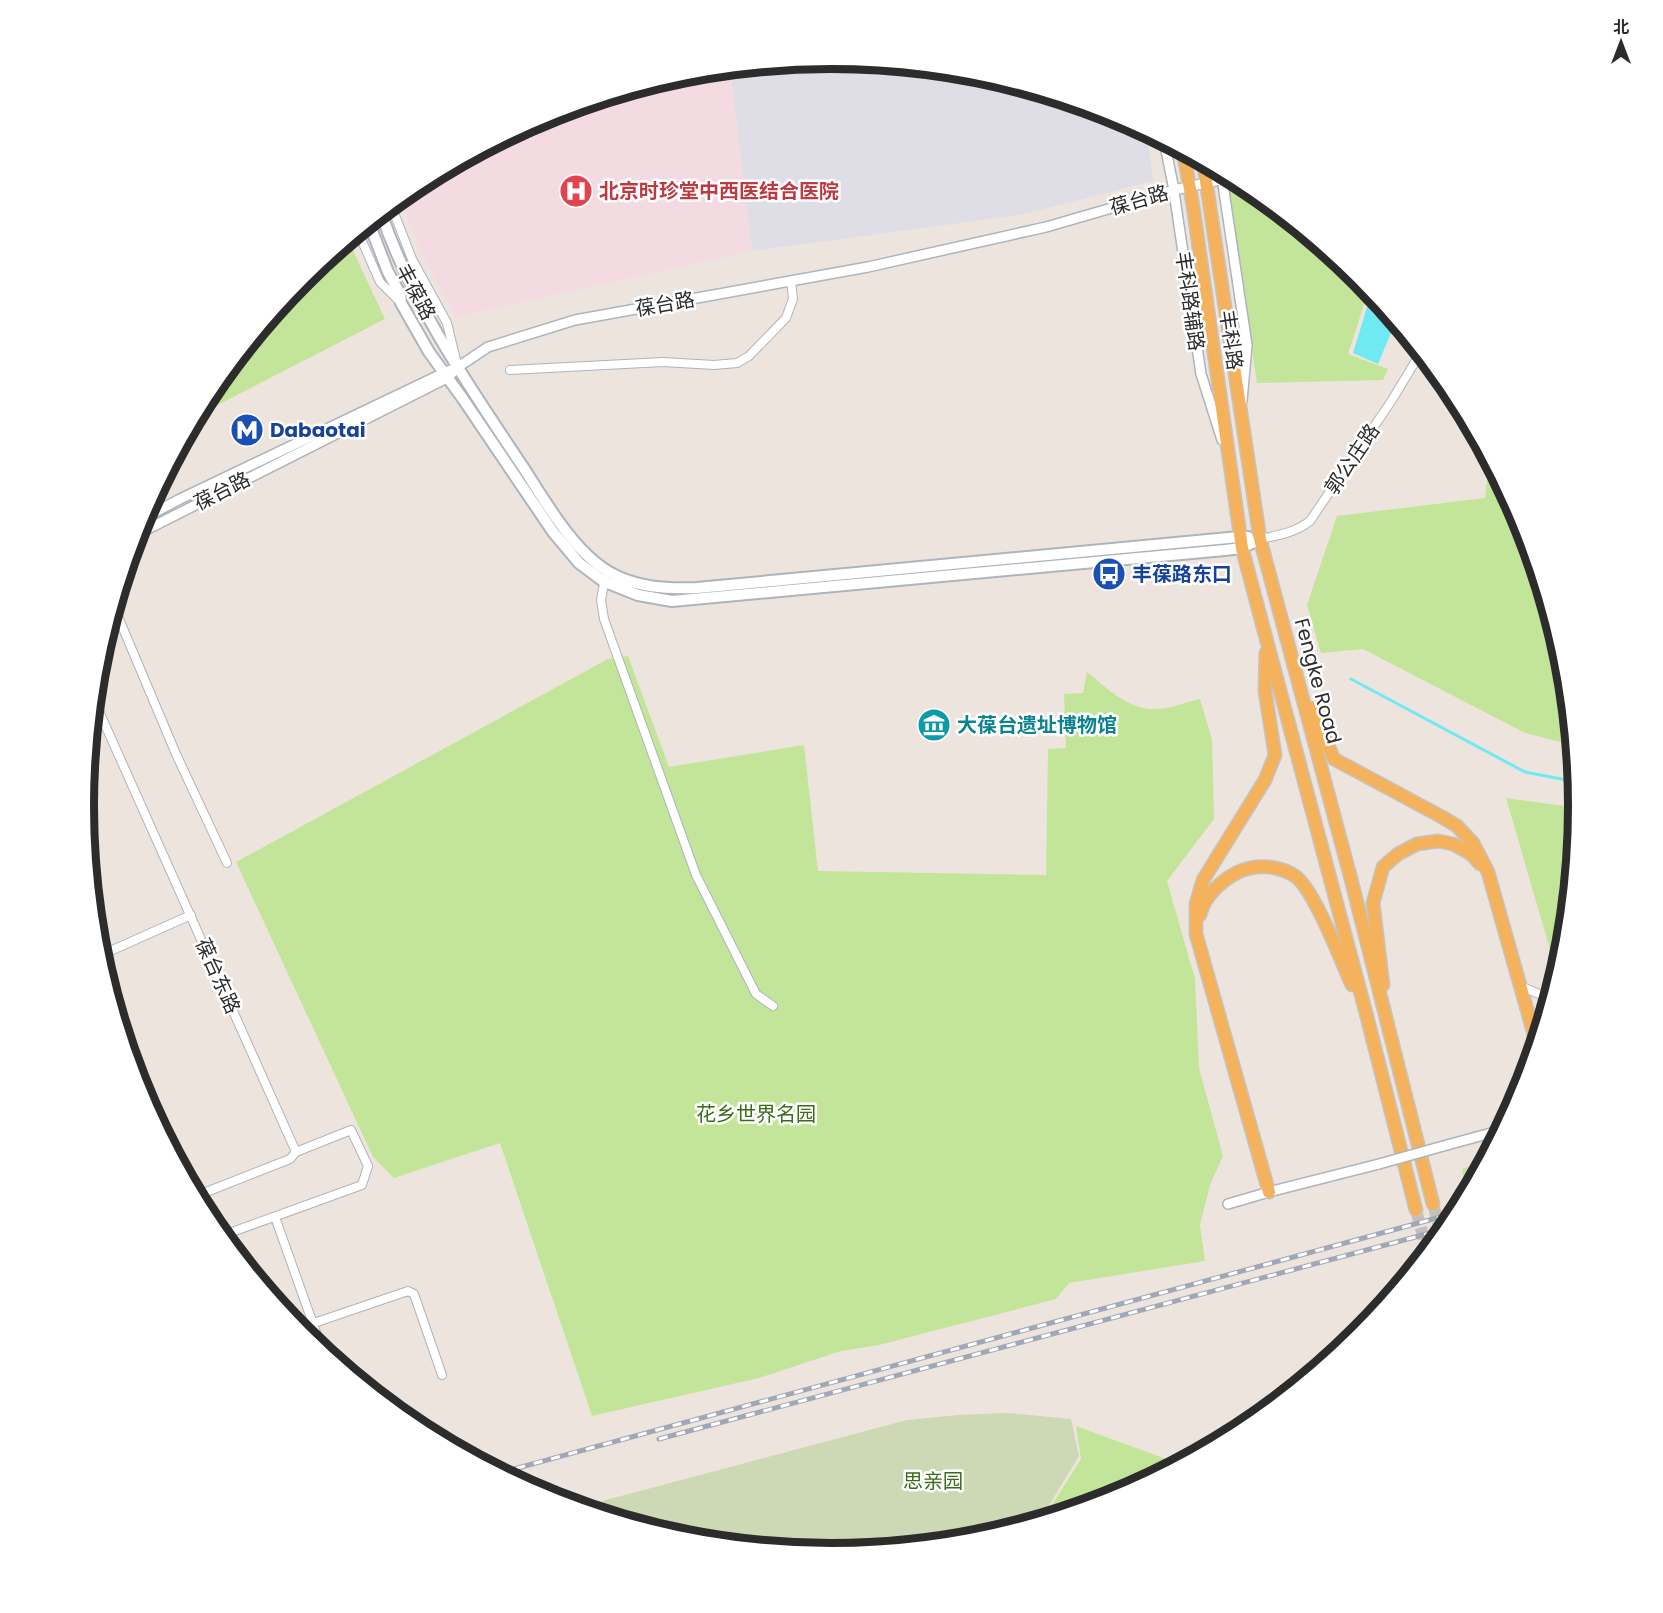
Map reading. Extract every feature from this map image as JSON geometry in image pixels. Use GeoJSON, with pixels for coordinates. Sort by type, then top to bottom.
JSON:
{"type":"FeatureCollection","features":[{"type":"Feature","properties":{"kind":"main road","name":"丰科路"},"geometry":{"type":"LineString","coordinates":[[1185,160],[1240,542]]}},
{"type":"Feature","properties":{"kind":"main road","name":"Fengke Road"},"geometry":{"type":"LineString","coordinates":[[1204,171],[1260,539],[1351,879],[1433,1204]]}},
{"type":"Feature","properties":{"kind":"main road","name":"丰葆路"},"geometry":{"type":"LineString","coordinates":[[384,220],[407,279],[458,367],[551,511],[606,576]]}},
{"type":"Feature","properties":{"kind":"main road","name":"丰葆路"},"geometry":{"type":"LineString","coordinates":[[372,230],[388,272],[400,294],[401,303],[429,352],[553,532],[579,563],[606,576]]}},
{"type":"Feature","properties":{"kind":"main road"},"geometry":{"type":"LineString","coordinates":[[606,576],[638,595],[672,601],[921,579],[1260,539]]}},
{"type":"Feature","properties":{"kind":"main road","name":"Fengke Road"},"geometry":{"type":"LineString","coordinates":[[1240,542],[1416,1210]]}},
{"type":"Feature","properties":{"kind":"main road"},"geometry":{"type":"LineString","coordinates":[[1267,640],[1265,691],[1275,755],[1265,780],[1203,880],[1196,904],[1196,934],[1269,1192]]}},
{"type":"Feature","properties":{"kind":"main road"},"geometry":{"type":"LineString","coordinates":[[1296,677],[1334,759],[1457,826],[1473,843],[1488,872],[1533,1033]]}},
{"type":"Feature","properties":{"kind":"main road"},"geometry":{"type":"LineString","coordinates":[[1385,1016],[1382,965],[1373,903],[1383,867],[1398,854],[1417,844],[1438,841],[1453,844],[1471,854],[1488,872]]}},
{"type":"Feature","properties":{"kind":"main road"},"geometry":{"type":"LineString","coordinates":[[1196,934],[1201,909],[1211,892],[1227,878],[1245,869],[1263,866],[1283,870],[1297,877],[1313,897],[1367,1017]]}},
{"type":"Feature","properties":{"kind":"street","name":"丰科路辅路"},"geometry":{"type":"LineString","coordinates":[[1166,149],[1201,374],[1228,458]]}},
{"type":"Feature","properties":{"kind":"street","name":"葆台路"},"geometry":{"type":"LineString","coordinates":[[148,529],[445,375],[488,347],[575,320],[868,267],[1046,227],[1206,183],[1216,178]]}},
{"type":"Feature","properties":{"kind":"street"},"geometry":{"type":"LineString","coordinates":[[1223,182],[1247,345],[1241,418]]}},
{"type":"Feature","properties":{"kind":"street"},"geometry":{"type":"LineString","coordinates":[[394,213],[412,259],[447,323],[458,367]]}},
{"type":"Feature","properties":{"kind":"street"},"geometry":{"type":"LineString","coordinates":[[361,239],[380,282],[401,303]]}},
{"type":"Feature","properties":{"kind":"street"},"geometry":{"type":"LineString","coordinates":[[510,370],[663,362],[714,365],[737,363],[749,356],[786,318],[793,299],[791,281]]}},
{"type":"Feature","properties":{"kind":"street","name":"郭公庄路"},"geometry":{"type":"LineString","coordinates":[[1260,539],[1299,530],[1310,521],[1392,400],[1417,358]]}},
{"type":"Feature","properties":{"kind":"street","name":"葆台路"},"geometry":{"type":"LineString","coordinates":[[155,512],[445,375]]}},
{"type":"Feature","properties":{"kind":"street"},"geometry":{"type":"LineString","coordinates":[[606,576],[600,600],[604,619],[696,875],[756,994],[773,1005]]}},
{"type":"Feature","properties":{"kind":"street"},"geometry":{"type":"LineString","coordinates":[[119,618],[176,754],[227,863]]}},
{"type":"Feature","properties":{"kind":"street","name":"葆台东路"},"geometry":{"type":"LineString","coordinates":[[100,713],[296,1152]]}},
{"type":"Feature","properties":{"kind":"street"},"geometry":{"type":"LineString","coordinates":[[108,952],[191,915]]}},
{"type":"Feature","properties":{"kind":"street"},"geometry":{"type":"LineString","coordinates":[[1520,986],[1544,996]]}},
{"type":"Feature","properties":{"kind":"street"},"geometry":{"type":"LineString","coordinates":[[204,1193],[290,1159],[296,1152],[351,1130],[368,1166],[362,1185],[230,1233]]}},
{"type":"Feature","properties":{"kind":"street"},"geometry":{"type":"LineString","coordinates":[[1228,1204],[1493,1132]]}},
{"type":"Feature","properties":{"kind":"street"},"geometry":{"type":"LineString","coordinates":[[275,1217],[318,1335]]}},
{"type":"Feature","properties":{"kind":"street"},"geometry":{"type":"LineString","coordinates":[[314,1323],[408,1291],[414,1294],[442,1374]]}},
{"type":"Feature","properties":{"kind":"shaded area"},"geometry":{"type":"Polygon","coordinates":[[[832,69],[928,75],[1022,94],[1069,108],[1148,141],[1153,181],[1020,215],[752,251],[731,76],[832,69]]]}},
{"type":"Feature","properties":{"kind":"shaded area","name":"北京时珍堂中西医结合医院"},"geometry":{"type":"Polygon","coordinates":[[[731,76],[752,251],[455,317],[419,248],[403,206],[463,168],[505,145],[594,108],[641,94],[731,76]]]}},
{"type":"Feature","properties":{"kind":"green space"},"geometry":{"type":"Polygon","coordinates":[[[1227,185],[1280,221],[1318,252],[1366,299],[1348,354],[1388,369],[1383,380],[1257,383],[1227,185]]]}},
{"type":"Feature","properties":{"kind":"green space"},"geometry":{"type":"Polygon","coordinates":[[[351,247],[385,319],[211,408],[246,358],[277,320],[351,247]]]}},
{"type":"Feature","properties":{"kind":"green space"},"geometry":{"type":"Polygon","coordinates":[[[1488,471],[1513,524],[1544,616],[1555,663],[1566,743],[1525,733],[1363,649],[1321,653],[1307,605],[1337,516],[1485,498],[1488,471]]]}},
{"type":"Feature","properties":{"kind":"green space","name":"花乡世界名园"},"geometry":{"type":"Polygon","coordinates":[[[628,656],[669,767],[804,745],[818,871],[1046,875],[1048,749],[1066,748],[1064,694],[1083,693],[1087,672],[1128,703],[1147,709],[1174,706],[1200,699],[1212,740],[1214,819],[1167,881],[1195,979],[1199,1068],[1223,1156],[1210,1185],[1200,1225],[1205,1261],[1069,1283],[1056,1299],[879,1345],[841,1351],[759,1378],[592,1416],[500,1143],[394,1178],[373,1157],[236,862],[608,659],[628,656]]]}},
{"type":"Feature","properties":{"kind":"green space"},"geometry":{"type":"Polygon","coordinates":[[[1506,798],[1569,807],[1563,903],[1553,959],[1506,798]]]}},
{"type":"Feature","properties":{"kind":"green space"},"geometry":{"type":"Polygon","coordinates":[[[1476,1164],[1465,1184],[1462,1169],[1476,1164]]]}},
{"type":"Feature","properties":{"kind":"green space","name":"思亲园"},"geometry":{"type":"Polygon","coordinates":[[[1007,1413],[1071,1419],[1079,1456],[1048,1507],[1036,1515],[975,1530],[928,1538],[832,1544],[735,1538],[641,1519],[594,1505],[907,1420],[1007,1413]]]}},
{"type":"Feature","properties":{"kind":"green space"},"geometry":{"type":"Polygon","coordinates":[[[1076,1426],[1171,1461],[1114,1488],[1044,1513],[1050,1508],[1081,1459],[1076,1426]]]}},
{"type":"Feature","properties":{"kind":"water"},"geometry":{"type":"Polygon","coordinates":[[[1369,302],[1393,328],[1378,364],[1353,353],[1369,302]]]}},
{"type":"Feature","properties":{"kind":"waterway"},"geometry":{"type":"LineString","coordinates":[[1351,679],[1525,772],[1568,780]]}},
{"type":"Feature","properties":{"kind":"tunnel"},"geometry":{"type":"LineString","coordinates":[[1433,1204],[1439,1225]]}},
{"type":"Feature","properties":{"kind":"tunnel"},"geometry":{"type":"LineString","coordinates":[[1416,1210],[1425,1244]]}},
{"type":"Feature","properties":{"kind":"railway"},"geometry":{"type":"LineString","coordinates":[[510,1470],[1445,1216]]}},
{"type":"Feature","properties":{"kind":"railway"},"geometry":{"type":"LineString","coordinates":[[659,1439],[1433,1232]]}},
{"type":"Feature","properties":{"kind":"place","name":"北京时珍堂中西医结合医院"},"geometry":{"type":"Point","coordinates":[576,191]}},
{"type":"Feature","properties":{"kind":"place","name":"Dabaotai"},"geometry":{"type":"Point","coordinates":[247,430]}},
{"type":"Feature","properties":{"kind":"place","name":"丰葆路东口"},"geometry":{"type":"Point","coordinates":[1109,574]}},
{"type":"Feature","properties":{"kind":"place","name":"大葆台遗址博物馆"},"geometry":{"type":"Point","coordinates":[934,725]}}]}
